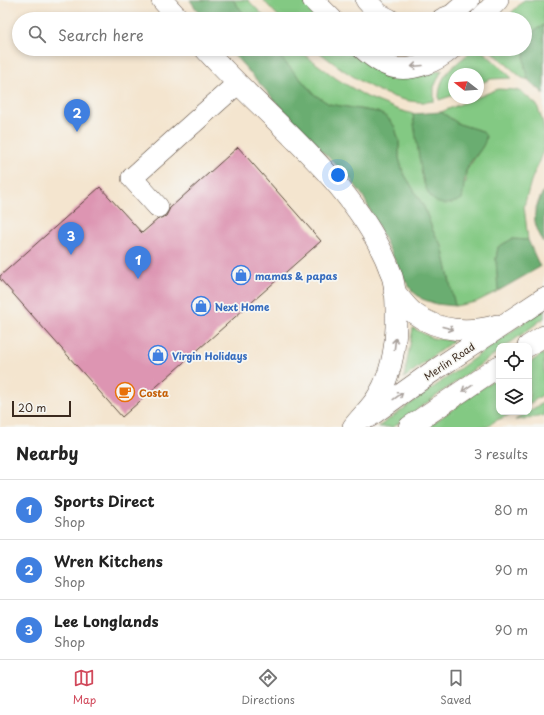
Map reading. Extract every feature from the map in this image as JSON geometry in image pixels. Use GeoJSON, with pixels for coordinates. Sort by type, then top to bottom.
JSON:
{"type":"FeatureCollection","features":[{"type":"Feature","properties":{"kind":"street"},"geometry":{"type":"LineString","coordinates":[[162,0],[173,12]]}},
{"type":"Feature","properties":{"kind":"street"},"geometry":{"type":"LineString","coordinates":[[313,0],[325,12]]}},
{"type":"Feature","properties":{"kind":"street"},"geometry":{"type":"LineString","coordinates":[[366,0],[377,12]]}},
{"type":"Feature","properties":{"kind":"street"},"geometry":{"type":"LineString","coordinates":[[455,12],[469,0]]}},
{"type":"Feature","properties":{"kind":"street"},"geometry":{"type":"LineString","coordinates":[[487,12],[498,0]]}},
{"type":"Feature","properties":{"kind":"street"},"geometry":{"type":"LineString","coordinates":[[211,56],[349,198],[374,237],[391,274],[396,303],[396,337],[389,374],[379,395],[354,427]]}},
{"type":"Feature","properties":{"kind":"street"},"geometry":{"type":"LineString","coordinates":[[371,56],[396,68],[423,66],[444,56]]}},
{"type":"Feature","properties":{"kind":"street"},"geometry":{"type":"LineString","coordinates":[[158,207],[132,178],[237,84]]}},
{"type":"Feature","properties":{"kind":"street"},"geometry":{"type":"LineString","coordinates":[[394,291],[414,314],[432,324],[458,331],[486,328],[509,322]]}},
{"type":"Feature","properties":{"kind":"street","name":"Merlin Road"},"geometry":{"type":"LineString","coordinates":[[354,427],[429,374],[544,298]]}},
{"type":"Feature","properties":{"kind":"street"},"geometry":{"type":"LineString","coordinates":[[532,344],[544,336]]}},
{"type":"Feature","properties":{"kind":"street"},"geometry":{"type":"LineString","coordinates":[[414,424],[496,368]]}},
{"type":"Feature","properties":{"kind":"green space"},"geometry":{"type":"Polygon","coordinates":[[[190,0],[233,0],[242,12],[198,12],[190,0]]]}},
{"type":"Feature","properties":{"kind":"green space"},"geometry":{"type":"Polygon","coordinates":[[[233,0],[248,0],[260,12],[242,12],[233,0]]]}},
{"type":"Feature","properties":{"kind":"green space"},"geometry":{"type":"Polygon","coordinates":[[[263,0],[303,0],[315,12],[274,12],[263,0]]]}},
{"type":"Feature","properties":{"kind":"green space"},"geometry":{"type":"Polygon","coordinates":[[[524,0],[544,0],[544,25],[532,33],[532,12],[512,12],[524,0]]]}},
{"type":"Feature","properties":{"kind":"green space"},"geometry":{"type":"Polygon","coordinates":[[[544,25],[544,94],[528,79],[525,64],[524,56],[532,56],[532,34],[544,25]]]}},
{"type":"Feature","properties":{"kind":"green space"},"geometry":{"type":"Polygon","coordinates":[[[235,56],[279,56],[315,95],[329,104],[377,112],[387,117],[395,127],[399,142],[399,158],[403,172],[424,207],[433,231],[442,246],[455,306],[436,304],[422,299],[412,291],[402,275],[363,196],[349,177],[306,136],[235,56]]]}},
{"type":"Feature","properties":{"kind":"green space"},"geometry":{"type":"Polygon","coordinates":[[[279,56],[306,56],[337,79],[367,97],[413,114],[424,184],[466,183],[466,171],[483,146],[482,131],[459,124],[441,112],[461,104],[484,104],[484,95],[498,89],[516,90],[523,93],[537,105],[543,123],[544,140],[543,151],[531,181],[524,206],[528,240],[512,239],[498,247],[496,259],[498,291],[476,302],[455,306],[442,246],[433,231],[424,207],[403,172],[399,158],[399,142],[395,127],[387,117],[377,112],[329,104],[315,95],[279,56]]]}},
{"type":"Feature","properties":{"kind":"green space"},"geometry":{"type":"Polygon","coordinates":[[[324,56],[356,56],[358,58],[424,75],[442,70],[434,87],[434,101],[418,102],[386,94],[370,87],[324,56]]]}},
{"type":"Feature","properties":{"kind":"green space"},"geometry":{"type":"Polygon","coordinates":[[[465,56],[488,56],[512,78],[491,79],[484,82],[484,68],[452,68],[465,56]]]}},
{"type":"Feature","properties":{"kind":"green space"},"geometry":{"type":"Polygon","coordinates":[[[497,56],[525,56],[525,67],[529,80],[522,78],[497,56]]]}},
{"type":"Feature","properties":{"kind":"green space"},"geometry":{"type":"Polygon","coordinates":[[[448,72],[448,97],[439,100],[441,83],[448,72]]]}},
{"type":"Feature","properties":{"kind":"green space"},"geometry":{"type":"Polygon","coordinates":[[[441,112],[459,124],[482,131],[486,136],[481,149],[466,171],[462,199],[441,204],[434,200],[429,194],[422,177],[413,114],[441,112]]]}},
{"type":"Feature","properties":{"kind":"green space"},"geometry":{"type":"Polygon","coordinates":[[[544,190],[544,243],[535,222],[535,211],[544,190]]]}},
{"type":"Feature","properties":{"kind":"green space"},"geometry":{"type":"Polygon","coordinates":[[[512,239],[528,240],[540,267],[498,291],[496,259],[498,247],[512,239]]]}},
{"type":"Feature","properties":{"kind":"green space"},"geometry":{"type":"Polygon","coordinates":[[[544,308],[544,318],[510,343],[496,343],[496,353],[393,427],[378,427],[544,308]]]}},
{"type":"Feature","properties":{"kind":"green space"},"geometry":{"type":"Polygon","coordinates":[[[413,328],[432,338],[453,341],[404,378],[413,328]]]}},
{"type":"Feature","properties":{"kind":"green space"},"geometry":{"type":"Polygon","coordinates":[[[544,353],[544,394],[532,402],[532,379],[532,361],[544,353]]]}},
{"type":"Feature","properties":{"kind":"green space"},"geometry":{"type":"Polygon","coordinates":[[[496,378],[496,415],[509,415],[495,421],[487,427],[428,427],[496,378]]]}},
{"type":"Feature","properties":{"kind":"green space"},"geometry":{"type":"Polygon","coordinates":[[[544,402],[544,416],[515,420],[523,415],[532,415],[532,409],[544,402]]]}},
{"type":"Feature","properties":{"kind":"building"},"geometry":{"type":"Polygon","coordinates":[[[238,147],[321,241],[122,417],[0,279],[0,276],[100,187],[142,233],[158,219],[166,216],[170,208],[238,147]]]}},
{"type":"Feature","properties":{"kind":"place","name":"Wren Kitchens"},"geometry":{"type":"Point","coordinates":[77,132]}},
{"type":"Feature","properties":{"kind":"place","name":"Lee Longlands"},"geometry":{"type":"Point","coordinates":[71,255]}},
{"type":"Feature","properties":{"kind":"place","name":"mamas & papas"},"geometry":{"type":"Point","coordinates":[241,275]}},
{"type":"Feature","properties":{"kind":"place","name":"Sports Direct"},"geometry":{"type":"Point","coordinates":[138,279]}},
{"type":"Feature","properties":{"kind":"place","name":"Next Home"},"geometry":{"type":"Point","coordinates":[201,306]}},
{"type":"Feature","properties":{"kind":"place","name":"Virgin Holidays"},"geometry":{"type":"Point","coordinates":[158,355]}},
{"type":"Feature","properties":{"kind":"place","name":"Costa"},"geometry":{"type":"Point","coordinates":[125,392]}}]}
